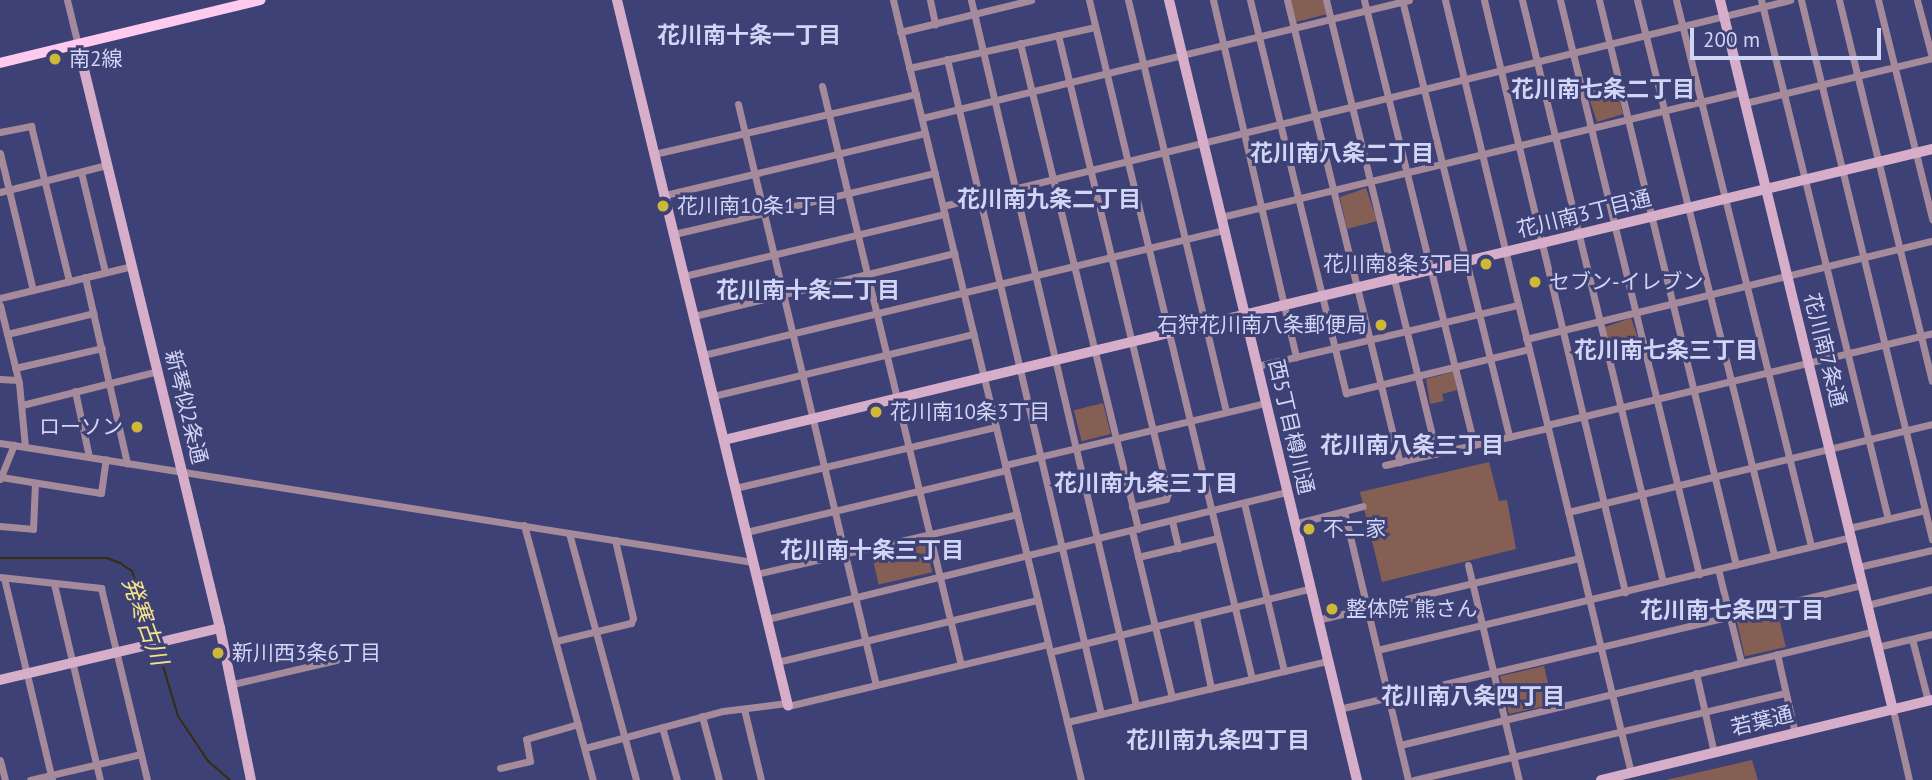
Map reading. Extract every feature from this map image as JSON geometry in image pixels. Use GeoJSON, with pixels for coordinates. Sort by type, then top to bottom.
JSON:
{"type":"FeatureCollection","features":[{"type":"Feature","properties":{"kind":"main road"},"geometry":{"type":"LineString","coordinates":[[0,63],[261,0]]}},
{"type":"Feature","properties":{"kind":"street"},"geometry":{"type":"LineString","coordinates":[[67,0],[78,45]]}},
{"type":"Feature","properties":{"kind":"street"},"geometry":{"type":"LineString","coordinates":[[617,0],[788,704]]}},
{"type":"Feature","properties":{"kind":"street"},"geometry":{"type":"LineString","coordinates":[[893,0],[1081,780]]}},
{"type":"Feature","properties":{"kind":"street"},"geometry":{"type":"LineString","coordinates":[[930,0],[935,24]]}},
{"type":"Feature","properties":{"kind":"street"},"geometry":{"type":"LineString","coordinates":[[971,0],[1100,539],[1136,705]]}},
{"type":"Feature","properties":{"kind":"street"},"geometry":{"type":"LineString","coordinates":[[900,32],[1031,0]]}},
{"type":"Feature","properties":{"kind":"street"},"geometry":{"type":"LineString","coordinates":[[1089,0],[1251,679]]}},
{"type":"Feature","properties":{"kind":"street"},"geometry":{"type":"LineString","coordinates":[[1128,0],[1226,412]]}},
{"type":"Feature","properties":{"kind":"street","name":"西5丁目樽川通"},"geometry":{"type":"LineString","coordinates":[[1169,0],[1357,780]]}},
{"type":"Feature","properties":{"kind":"street"},"geometry":{"type":"LineString","coordinates":[[1213,0],[1296,357]]}},
{"type":"Feature","properties":{"kind":"street"},"geometry":{"type":"LineString","coordinates":[[1250,0],[1346,393],[1529,349]]}},
{"type":"Feature","properties":{"kind":"street"},"geometry":{"type":"LineString","coordinates":[[1287,0],[1373,339],[1401,462]]}},
{"type":"Feature","properties":{"kind":"street"},"geometry":{"type":"LineString","coordinates":[[1326,0],[1437,454]]}},
{"type":"Feature","properties":{"kind":"street"},"geometry":{"type":"LineString","coordinates":[[1364,0],[1474,445]]}},
{"type":"Feature","properties":{"kind":"street"},"geometry":{"type":"LineString","coordinates":[[1445,0],[1631,773]]}},
{"type":"Feature","properties":{"kind":"street"},"geometry":{"type":"LineString","coordinates":[[1484,0],[1625,592]]}},
{"type":"Feature","properties":{"kind":"street"},"geometry":{"type":"LineString","coordinates":[[1522,0],[1663,582]]}},
{"type":"Feature","properties":{"kind":"street"},"geometry":{"type":"LineString","coordinates":[[1560,0],[1699,574]]}},
{"type":"Feature","properties":{"kind":"street"},"geometry":{"type":"LineString","coordinates":[[1599,0],[1736,565]]}},
{"type":"Feature","properties":{"kind":"street"},"geometry":{"type":"LineString","coordinates":[[1637,0],[1774,555]]}},
{"type":"Feature","properties":{"kind":"street"},"geometry":{"type":"LineString","coordinates":[[1676,0],[1811,547]]}},
{"type":"Feature","properties":{"kind":"street","name":"花川南7条通"},"geometry":{"type":"LineString","coordinates":[[1720,0],[1893,710]]}},
{"type":"Feature","properties":{"kind":"street"},"geometry":{"type":"LineString","coordinates":[[684,276],[858,234],[944,210],[979,195],[1610,44],[1724,16],[1761,3],[1790,0]]}},
{"type":"Feature","properties":{"kind":"street"},"geometry":{"type":"LineString","coordinates":[[1801,0],[1905,431],[1928,514],[1932,540]]}},
{"type":"Feature","properties":{"kind":"street"},"geometry":{"type":"LineString","coordinates":[[1839,0],[1932,381]]}},
{"type":"Feature","properties":{"kind":"street"},"geometry":{"type":"LineString","coordinates":[[1878,0],[1932,219]]}},
{"type":"Feature","properties":{"kind":"street"},"geometry":{"type":"LineString","coordinates":[[1221,217],[1664,111],[1700,103],[1784,94],[1932,58],[1917,0]]}},
{"type":"Feature","properties":{"kind":"street"},"geometry":{"type":"LineString","coordinates":[[922,118],[1405,1],[1509,437]]}},
{"type":"Feature","properties":{"kind":"street"},"geometry":{"type":"LineString","coordinates":[[1761,3],[1888,519]]}},
{"type":"Feature","properties":{"kind":"street"},"geometry":{"type":"LineString","coordinates":[[909,68],[1095,27]]}},
{"type":"Feature","properties":{"kind":"street"},"geometry":{"type":"LineString","coordinates":[[1058,34],[1168,493],[1166,499],[1132,506]]}},
{"type":"Feature","properties":{"kind":"street"},"geometry":{"type":"LineString","coordinates":[[1020,43],[1132,506],[1138,557],[1172,697]]}},
{"type":"Feature","properties":{"kind":"street","name":"新琴似2条通"},"geometry":{"type":"LineString","coordinates":[[78,45],[220,628],[251,780]]}},
{"type":"Feature","properties":{"kind":"street"},"geometry":{"type":"LineString","coordinates":[[947,59],[1020,370],[1043,456],[1101,714]]}},
{"type":"Feature","properties":{"kind":"street"},"geometry":{"type":"LineString","coordinates":[[822,86],[961,665]]}},
{"type":"Feature","properties":{"kind":"street"},"geometry":{"type":"LineString","coordinates":[[654,154],[916,94]]}},
{"type":"Feature","properties":{"kind":"street"},"geometry":{"type":"LineString","coordinates":[[738,104],[876,685]]}},
{"type":"Feature","properties":{"kind":"street"},"geometry":{"type":"LineString","coordinates":[[0,132],[31,126],[69,281]]}},
{"type":"Feature","properties":{"kind":"street"},"geometry":{"type":"LineString","coordinates":[[664,195],[925,133]]}},
{"type":"Feature","properties":{"kind":"street","name":"花川南3丁目通"},"geometry":{"type":"LineString","coordinates":[[723,440],[1932,149]]}},
{"type":"Feature","properties":{"kind":"street"},"geometry":{"type":"LineString","coordinates":[[0,153],[33,290]]}},
{"type":"Feature","properties":{"kind":"street"},"geometry":{"type":"LineString","coordinates":[[0,192],[107,165]]}},
{"type":"Feature","properties":{"kind":"street"},"geometry":{"type":"LineString","coordinates":[[81,172],[105,272]]}},
{"type":"Feature","properties":{"kind":"street"},"geometry":{"type":"LineString","coordinates":[[674,234],[935,173]]}},
{"type":"Feature","properties":{"kind":"street"},"geometry":{"type":"LineString","coordinates":[[703,355],[1110,255],[1224,230]]}},
{"type":"Feature","properties":{"kind":"street"},"geometry":{"type":"LineString","coordinates":[[1526,339],[1932,241]]}},
{"type":"Feature","properties":{"kind":"street"},"geometry":{"type":"LineString","coordinates":[[694,316],[955,253]]}},
{"type":"Feature","properties":{"kind":"street"},"geometry":{"type":"LineString","coordinates":[[0,298],[132,266]]}},
{"type":"Feature","properties":{"kind":"street"},"geometry":{"type":"LineString","coordinates":[[85,277],[111,382],[127,463]]}},
{"type":"Feature","properties":{"kind":"street"},"geometry":{"type":"LineString","coordinates":[[0,305],[18,380],[25,447]]}},
{"type":"Feature","properties":{"kind":"street"},"geometry":{"type":"LineString","coordinates":[[1257,366],[1518,305]]}},
{"type":"Feature","properties":{"kind":"street"},"geometry":{"type":"LineString","coordinates":[[7,334],[94,313]]}},
{"type":"Feature","properties":{"kind":"street"},"geometry":{"type":"LineString","coordinates":[[1385,465],[1932,333]]}},
{"type":"Feature","properties":{"kind":"street"},"geometry":{"type":"LineString","coordinates":[[713,396],[974,334]]}},
{"type":"Feature","properties":{"kind":"street"},"geometry":{"type":"LineString","coordinates":[[15,368],[102,348]]}},
{"type":"Feature","properties":{"kind":"street"},"geometry":{"type":"LineString","coordinates":[[22,405],[158,371]]}},
{"type":"Feature","properties":{"kind":"street"},"geometry":{"type":"LineString","coordinates":[[0,379],[18,380]]}},
{"type":"Feature","properties":{"kind":"street"},"geometry":{"type":"LineString","coordinates":[[75,391],[89,457]]}},
{"type":"Feature","properties":{"kind":"street"},"geometry":{"type":"LineString","coordinates":[[746,532],[920,491],[1043,456],[1265,402]]}},
{"type":"Feature","properties":{"kind":"street"},"geometry":{"type":"LineString","coordinates":[[1568,512],[1932,424]]}},
{"type":"Feature","properties":{"kind":"street"},"geometry":{"type":"LineString","coordinates":[[735,488],[996,427]]}},
{"type":"Feature","properties":{"kind":"street"},"geometry":{"type":"LineString","coordinates":[[0,443],[753,562]]}},
{"type":"Feature","properties":{"kind":"street"},"geometry":{"type":"LineString","coordinates":[[14,445],[0,478],[101,493],[106,459]]}},
{"type":"Feature","properties":{"kind":"street"},"geometry":{"type":"LineString","coordinates":[[0,526],[33,529],[36,483]]}},
{"type":"Feature","properties":{"kind":"street"},"geometry":{"type":"LineString","coordinates":[[767,619],[1286,492]]}},
{"type":"Feature","properties":{"kind":"street"},"geometry":{"type":"LineString","coordinates":[[1244,503],[1284,671]]}},
{"type":"Feature","properties":{"kind":"street"},"geometry":{"type":"LineString","coordinates":[[1294,524],[1363,506]]}},
{"type":"Feature","properties":{"kind":"street"},"geometry":{"type":"LineString","coordinates":[[1344,511],[1408,780]]}},
{"type":"Feature","properties":{"kind":"street"},"geometry":{"type":"LineString","coordinates":[[756,574],[1017,514]]}},
{"type":"Feature","properties":{"kind":"street"},"geometry":{"type":"LineString","coordinates":[[1377,650],[1811,547],[1888,519],[1928,514]]}},
{"type":"Feature","properties":{"kind":"street"},"geometry":{"type":"LineString","coordinates":[[1172,521],[1178,548]]}},
{"type":"Feature","properties":{"kind":"street"},"geometry":{"type":"LineString","coordinates":[[524,526],[593,780]]}},
{"type":"Feature","properties":{"kind":"street"},"geometry":{"type":"LineString","coordinates":[[569,533],[636,780]]}},
{"type":"Feature","properties":{"kind":"street"},"geometry":{"type":"LineString","coordinates":[[1138,557],[1218,538]]}},
{"type":"Feature","properties":{"kind":"street"},"geometry":{"type":"LineString","coordinates":[[556,641],[631,623],[634,618],[615,540]]}},
{"type":"Feature","properties":{"kind":"street"},"geometry":{"type":"LineString","coordinates":[[1858,567],[1932,550]]}},
{"type":"Feature","properties":{"kind":"street"},"geometry":{"type":"LineString","coordinates":[[1317,620],[1579,558]]}},
{"type":"Feature","properties":{"kind":"street"},"geometry":{"type":"LineString","coordinates":[[1468,565],[1520,780]]}},
{"type":"Feature","properties":{"kind":"street"},"geometry":{"type":"LineString","coordinates":[[1718,569],[1741,662]]}},
{"type":"Feature","properties":{"kind":"street"},"geometry":{"type":"LineString","coordinates":[[52,777],[2,578],[101,588],[147,780]]}},
{"type":"Feature","properties":{"kind":"street"},"geometry":{"type":"LineString","coordinates":[[54,584],[100,780]]}},
{"type":"Feature","properties":{"kind":"street"},"geometry":{"type":"LineString","coordinates":[[1339,709],[1862,584]]}},
{"type":"Feature","properties":{"kind":"street"},"geometry":{"type":"LineString","coordinates":[[585,748],[702,716],[788,704],[961,665],[1086,643],[1309,589]]}},
{"type":"Feature","properties":{"kind":"street"},"geometry":{"type":"LineString","coordinates":[[1867,605],[1932,589]]}},
{"type":"Feature","properties":{"kind":"street"},"geometry":{"type":"LineString","coordinates":[[777,662],[1038,600]]}},
{"type":"Feature","properties":{"kind":"street"},"geometry":{"type":"LineString","coordinates":[[1196,617],[1211,688]]}},
{"type":"Feature","properties":{"kind":"street"},"geometry":{"type":"LineString","coordinates":[[0,680],[116,650],[220,628]]}},
{"type":"Feature","properties":{"kind":"street"},"geometry":{"type":"LineString","coordinates":[[1400,745],[1874,631]]}},
{"type":"Feature","properties":{"kind":"street"},"geometry":{"type":"LineString","coordinates":[[1877,647],[1932,634]]}},
{"type":"Feature","properties":{"kind":"street"},"geometry":{"type":"LineString","coordinates":[[1912,639],[1930,701]]}},
{"type":"Feature","properties":{"kind":"street"},"geometry":{"type":"LineString","coordinates":[[1777,654],[1796,733]]}},
{"type":"Feature","properties":{"kind":"street"},"geometry":{"type":"LineString","coordinates":[[233,684],[336,660]]}},
{"type":"Feature","properties":{"kind":"street"},"geometry":{"type":"LineString","coordinates":[[1067,722],[1328,661]]}},
{"type":"Feature","properties":{"kind":"street"},"geometry":{"type":"LineString","coordinates":[[1696,673],[1714,753]]}},
{"type":"Feature","properties":{"kind":"street"},"geometry":{"type":"LineString","coordinates":[[1414,780],[1785,692]]}},
{"type":"Feature","properties":{"kind":"street","name":"若葉通"},"geometry":{"type":"LineString","coordinates":[[1601,780],[1930,701]]}},
{"type":"Feature","properties":{"kind":"street"},"geometry":{"type":"LineString","coordinates":[[744,709],[761,780]]}},
{"type":"Feature","properties":{"kind":"street"},"geometry":{"type":"LineString","coordinates":[[1893,710],[1909,780]]}},
{"type":"Feature","properties":{"kind":"street"},"geometry":{"type":"LineString","coordinates":[[702,716],[719,780]]}},
{"type":"Feature","properties":{"kind":"street"},"geometry":{"type":"LineString","coordinates":[[500,768],[530,761],[526,739],[578,723]]}},
{"type":"Feature","properties":{"kind":"street"},"geometry":{"type":"LineString","coordinates":[[663,727],[677,780]]}},
{"type":"Feature","properties":{"kind":"street"},"geometry":{"type":"LineString","coordinates":[[30,780],[141,754]]}},
{"type":"Feature","properties":{"kind":"street"},"geometry":{"type":"LineString","coordinates":[[0,760],[5,780]]}},
{"type":"Feature","properties":{"kind":"shaded area"},"geometry":{"type":"Polygon","coordinates":[[[1290,0],[1324,0],[1327,14],[1296,22],[1290,0]]]}},
{"type":"Feature","properties":{"kind":"shaded area"},"geometry":{"type":"Polygon","coordinates":[[[1615,83],[1623,114],[1597,122],[1586,89],[1615,83]]]}},
{"type":"Feature","properties":{"kind":"shaded area"},"geometry":{"type":"Polygon","coordinates":[[[1366,188],[1377,221],[1347,229],[1340,197],[1366,188]]]}},
{"type":"Feature","properties":{"kind":"shaded area"},"geometry":{"type":"Polygon","coordinates":[[[1631,318],[1641,347],[1612,355],[1605,327],[1631,318]]]}},
{"type":"Feature","properties":{"kind":"shaded area"},"geometry":{"type":"Polygon","coordinates":[[[1453,372],[1457,390],[1442,394],[1444,401],[1430,404],[1426,379],[1453,372]]]}},
{"type":"Feature","properties":{"kind":"shaded area"},"geometry":{"type":"Polygon","coordinates":[[[1103,403],[1111,434],[1082,441],[1074,410],[1103,403]]]}},
{"type":"Feature","properties":{"kind":"shaded area"},"geometry":{"type":"Polygon","coordinates":[[[1489,462],[1499,501],[1507,500],[1516,549],[1382,582],[1360,492],[1489,462]]]}},
{"type":"Feature","properties":{"kind":"shaded area"},"geometry":{"type":"Polygon","coordinates":[[[925,541],[932,572],[879,585],[871,553],[925,541]]]}},
{"type":"Feature","properties":{"kind":"shaded area"},"geometry":{"type":"Polygon","coordinates":[[[1777,609],[1786,647],[1745,656],[1736,618],[1777,609]]]}},
{"type":"Feature","properties":{"kind":"shaded area"},"geometry":{"type":"Polygon","coordinates":[[[1544,666],[1553,704],[1509,714],[1500,676],[1544,666]]]}},
{"type":"Feature","properties":{"kind":"shaded area"},"geometry":{"type":"Polygon","coordinates":[[[1752,760],[1758,780],[1666,780],[1752,760]]]}},
{"type":"Feature","properties":{"kind":"waterway","name":"発寒古川"},"geometry":{"type":"LineString","coordinates":[[0,558],[107,558],[120,563],[132,571],[154,638]]}},
{"type":"Feature","properties":{"kind":"waterway","name":"発寒古川"},"geometry":{"type":"LineString","coordinates":[[157,646],[178,716],[208,761],[230,780]]}},
{"type":"Feature","properties":{"kind":"place","name":"南2線"},"geometry":{"type":"Point","coordinates":[55,59]}},
{"type":"Feature","properties":{"kind":"place","name":"花川南10条1丁目"},"geometry":{"type":"Point","coordinates":[663,206]}},
{"type":"Feature","properties":{"kind":"place","name":"花川南8条3丁目"},"geometry":{"type":"Point","coordinates":[1486,264]}},
{"type":"Feature","properties":{"kind":"place","name":"セブン-イレブン"},"geometry":{"type":"Point","coordinates":[1535,282]}},
{"type":"Feature","properties":{"kind":"place","name":"石狩花川南八条郵便局"},"geometry":{"type":"Point","coordinates":[1381,325]}},
{"type":"Feature","properties":{"kind":"place","name":"花川南10条3丁目"},"geometry":{"type":"Point","coordinates":[876,412]}},
{"type":"Feature","properties":{"kind":"place","name":"ローソン"},"geometry":{"type":"Point","coordinates":[137,427]}},
{"type":"Feature","properties":{"kind":"place","name":"不二家"},"geometry":{"type":"Point","coordinates":[1309,529]}},
{"type":"Feature","properties":{"kind":"place","name":"整体院 熊さん"},"geometry":{"type":"Point","coordinates":[1332,609]}},
{"type":"Feature","properties":{"kind":"place","name":"新川西3条6丁目"},"geometry":{"type":"Point","coordinates":[218,653]}},
{"type":"Feature","properties":{"kind":"district","name":"花川南十条一丁目"},"geometry":{"type":"Point","coordinates":[749,35]}},
{"type":"Feature","properties":{"kind":"district","name":"花川南七条二丁目"},"geometry":{"type":"Point","coordinates":[1603,89]}},
{"type":"Feature","properties":{"kind":"district","name":"花川南八条二丁目"},"geometry":{"type":"Point","coordinates":[1342,153]}},
{"type":"Feature","properties":{"kind":"district","name":"花川南九条二丁目"},"geometry":{"type":"Point","coordinates":[1049,199]}},
{"type":"Feature","properties":{"kind":"district","name":"花川南十条二丁目"},"geometry":{"type":"Point","coordinates":[808,290]}},
{"type":"Feature","properties":{"kind":"district","name":"花川南七条三丁目"},"geometry":{"type":"Point","coordinates":[1666,350]}},
{"type":"Feature","properties":{"kind":"district","name":"花川南八条三丁目"},"geometry":{"type":"Point","coordinates":[1412,445]}},
{"type":"Feature","properties":{"kind":"district","name":"花川南九条三丁目"},"geometry":{"type":"Point","coordinates":[1146,483]}},
{"type":"Feature","properties":{"kind":"district","name":"花川南十条三丁目"},"geometry":{"type":"Point","coordinates":[872,550]}},
{"type":"Feature","properties":{"kind":"district","name":"花川南七条四丁目"},"geometry":{"type":"Point","coordinates":[1732,610]}},
{"type":"Feature","properties":{"kind":"district","name":"花川南八条四丁目"},"geometry":{"type":"Point","coordinates":[1473,696]}},
{"type":"Feature","properties":{"kind":"district","name":"花川南九条四丁目"},"geometry":{"type":"Point","coordinates":[1218,740]}}]}
